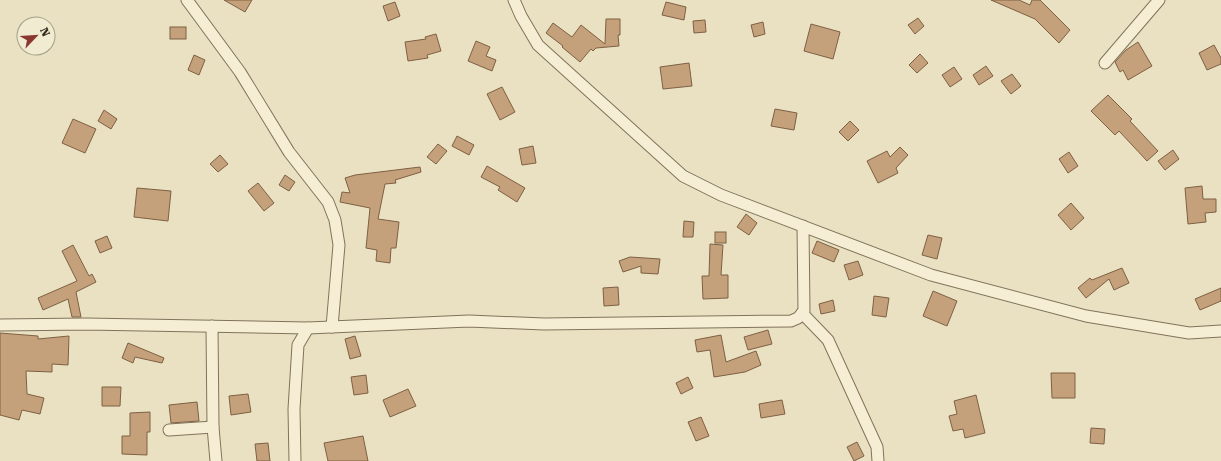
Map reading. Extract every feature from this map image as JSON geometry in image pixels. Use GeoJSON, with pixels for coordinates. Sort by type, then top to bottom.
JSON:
{"type":"FeatureCollection","features":[{"type":"Feature","properties":{"kind":"street"},"geometry":{"type":"LineString","coordinates":[[187,0],[240,72],[289,152],[328,202],[335,220],[339,245],[332,327]]}},
{"type":"Feature","properties":{"kind":"street"},"geometry":{"type":"LineString","coordinates":[[514,0],[538,45],[683,176],[721,195],[931,275],[1086,316],[1189,333],[1221,331]]}},
{"type":"Feature","properties":{"kind":"street"},"geometry":{"type":"LineString","coordinates":[[1105,63],[1160,0]]}},
{"type":"Feature","properties":{"kind":"street"},"geometry":{"type":"LineString","coordinates":[[0,325],[86,324],[308,328],[469,321],[544,324],[791,322],[798,318],[804,311],[803,226]]}},
{"type":"Feature","properties":{"kind":"street"},"geometry":{"type":"LineString","coordinates":[[802,314],[828,340],[877,447],[878,461]]}},
{"type":"Feature","properties":{"kind":"street"},"geometry":{"type":"LineString","coordinates":[[212,326],[213,427],[216,461]]}},
{"type":"Feature","properties":{"kind":"street"},"geometry":{"type":"LineString","coordinates":[[295,461],[294,409],[298,345],[308,328]]}},
{"type":"Feature","properties":{"kind":"street"},"geometry":{"type":"LineString","coordinates":[[169,430],[213,427]]}},
{"type":"Feature","properties":{"kind":"building"},"geometry":{"type":"Polygon","coordinates":[[[224,0],[252,0],[245,12],[224,0]]]}},
{"type":"Feature","properties":{"kind":"building"},"geometry":{"type":"Polygon","coordinates":[[[991,0],[1019,0],[1030,5],[1032,0],[1040,0],[1070,30],[1059,43],[1035,19],[991,0]]]}},
{"type":"Feature","properties":{"kind":"building"},"geometry":{"type":"Polygon","coordinates":[[[395,2],[400,16],[388,21],[383,6],[395,2]]]}},
{"type":"Feature","properties":{"kind":"building"},"geometry":{"type":"Polygon","coordinates":[[[666,2],[686,7],[684,20],[662,15],[666,2]]]}},
{"type":"Feature","properties":{"kind":"building"},"geometry":{"type":"Polygon","coordinates":[[[918,18],[924,26],[915,34],[908,25],[918,18]]]}},
{"type":"Feature","properties":{"kind":"building"},"geometry":{"type":"Polygon","coordinates":[[[606,19],[620,19],[620,35],[618,35],[619,46],[596,48],[593,51],[591,49],[580,62],[546,33],[553,23],[572,37],[581,25],[605,44],[606,19]]]}},
{"type":"Feature","properties":{"kind":"building"},"geometry":{"type":"Polygon","coordinates":[[[705,20],[706,32],[694,33],[693,21],[705,20]]]}},
{"type":"Feature","properties":{"kind":"building"},"geometry":{"type":"Polygon","coordinates":[[[763,22],[765,34],[754,37],[751,25],[763,22]]]}},
{"type":"Feature","properties":{"kind":"building"},"geometry":{"type":"Polygon","coordinates":[[[811,24],[840,32],[833,59],[804,51],[811,24]]]}},
{"type":"Feature","properties":{"kind":"building"},"geometry":{"type":"Polygon","coordinates":[[[170,27],[186,27],[186,39],[170,39],[170,27]]]}},
{"type":"Feature","properties":{"kind":"building"},"geometry":{"type":"Polygon","coordinates":[[[436,34],[441,51],[427,55],[428,58],[408,61],[405,42],[426,39],[425,37],[436,34]]]}},
{"type":"Feature","properties":{"kind":"building"},"geometry":{"type":"Polygon","coordinates":[[[476,41],[490,47],[486,56],[496,60],[492,71],[468,61],[476,41]]]}},
{"type":"Feature","properties":{"kind":"building"},"geometry":{"type":"Polygon","coordinates":[[[1138,42],[1152,66],[1128,80],[1123,70],[1120,72],[1115,62],[1126,50],[1138,42]]]}},
{"type":"Feature","properties":{"kind":"building"},"geometry":{"type":"Polygon","coordinates":[[[1214,45],[1221,58],[1221,64],[1207,70],[1199,53],[1214,45]]]}},
{"type":"Feature","properties":{"kind":"building"},"geometry":{"type":"Polygon","coordinates":[[[920,54],[928,63],[917,73],[909,65],[920,54]]]}},
{"type":"Feature","properties":{"kind":"building"},"geometry":{"type":"Polygon","coordinates":[[[194,55],[205,60],[199,75],[188,70],[194,55]]]}},
{"type":"Feature","properties":{"kind":"building"},"geometry":{"type":"Polygon","coordinates":[[[689,63],[692,86],[663,89],[660,67],[689,63]]]}},
{"type":"Feature","properties":{"kind":"building"},"geometry":{"type":"Polygon","coordinates":[[[986,66],[993,76],[979,85],[973,75],[986,66]]]}},
{"type":"Feature","properties":{"kind":"building"},"geometry":{"type":"Polygon","coordinates":[[[954,67],[962,79],[950,87],[942,75],[954,67]]]}},
{"type":"Feature","properties":{"kind":"building"},"geometry":{"type":"Polygon","coordinates":[[[1012,74],[1021,86],[1011,94],[1001,81],[1012,74]]]}},
{"type":"Feature","properties":{"kind":"building"},"geometry":{"type":"Polygon","coordinates":[[[502,87],[515,112],[500,120],[487,94],[502,87]]]}},
{"type":"Feature","properties":{"kind":"building"},"geometry":{"type":"Polygon","coordinates":[[[1108,95],[1132,119],[1130,121],[1158,151],[1147,161],[1119,131],[1115,135],[1091,111],[1108,95]]]}},
{"type":"Feature","properties":{"kind":"building"},"geometry":{"type":"Polygon","coordinates":[[[775,109],[797,113],[794,130],[771,126],[775,109]]]}},
{"type":"Feature","properties":{"kind":"building"},"geometry":{"type":"Polygon","coordinates":[[[104,110],[117,119],[111,129],[98,121],[104,110]]]}},
{"type":"Feature","properties":{"kind":"building"},"geometry":{"type":"Polygon","coordinates":[[[73,119],[96,129],[85,153],[62,143],[73,119]]]}},
{"type":"Feature","properties":{"kind":"building"},"geometry":{"type":"Polygon","coordinates":[[[850,121],[859,130],[848,141],[839,132],[850,121]]]}},
{"type":"Feature","properties":{"kind":"building"},"geometry":{"type":"Polygon","coordinates":[[[457,136],[474,145],[469,155],[452,146],[457,136]]]}},
{"type":"Feature","properties":{"kind":"building"},"geometry":{"type":"Polygon","coordinates":[[[438,144],[447,151],[436,164],[427,157],[438,144]]]}},
{"type":"Feature","properties":{"kind":"building"},"geometry":{"type":"Polygon","coordinates":[[[533,146],[536,163],[522,165],[519,149],[533,146]]]}},
{"type":"Feature","properties":{"kind":"building"},"geometry":{"type":"Polygon","coordinates":[[[900,147],[908,155],[896,168],[898,173],[878,183],[867,161],[887,151],[890,157],[900,147]]]}},
{"type":"Feature","properties":{"kind":"building"},"geometry":{"type":"Polygon","coordinates":[[[1173,150],[1179,159],[1165,170],[1158,161],[1173,150]]]}},
{"type":"Feature","properties":{"kind":"building"},"geometry":{"type":"Polygon","coordinates":[[[1069,152],[1078,166],[1068,173],[1059,159],[1069,152]]]}},
{"type":"Feature","properties":{"kind":"building"},"geometry":{"type":"Polygon","coordinates":[[[220,155],[228,164],[218,172],[210,164],[220,155]]]}},
{"type":"Feature","properties":{"kind":"building"},"geometry":{"type":"Polygon","coordinates":[[[487,166],[525,188],[517,202],[498,190],[500,187],[481,177],[487,166]]]}},
{"type":"Feature","properties":{"kind":"building"},"geometry":{"type":"Polygon","coordinates":[[[420,167],[421,172],[395,180],[396,183],[385,184],[378,219],[399,222],[396,248],[391,248],[390,263],[376,261],[377,250],[366,248],[370,208],[340,202],[342,192],[350,193],[345,178],[355,175],[420,167]]]}},
{"type":"Feature","properties":{"kind":"building"},"geometry":{"type":"Polygon","coordinates":[[[285,175],[295,182],[289,191],[279,185],[285,175]]]}},
{"type":"Feature","properties":{"kind":"building"},"geometry":{"type":"Polygon","coordinates":[[[258,183],[274,203],[264,211],[248,191],[258,183]]]}},
{"type":"Feature","properties":{"kind":"building"},"geometry":{"type":"Polygon","coordinates":[[[1202,186],[1203,199],[1216,199],[1216,212],[1205,213],[1206,222],[1188,224],[1185,188],[1202,186]]]}},
{"type":"Feature","properties":{"kind":"building"},"geometry":{"type":"Polygon","coordinates":[[[137,188],[171,191],[168,221],[134,217],[137,188]]]}},
{"type":"Feature","properties":{"kind":"building"},"geometry":{"type":"Polygon","coordinates":[[[1071,203],[1084,218],[1071,230],[1058,215],[1071,203]]]}},
{"type":"Feature","properties":{"kind":"building"},"geometry":{"type":"Polygon","coordinates":[[[746,214],[757,223],[749,235],[737,227],[746,214]]]}},
{"type":"Feature","properties":{"kind":"building"},"geometry":{"type":"Polygon","coordinates":[[[684,221],[694,222],[693,237],[683,237],[684,221]]]}},
{"type":"Feature","properties":{"kind":"building"},"geometry":{"type":"Polygon","coordinates":[[[715,232],[726,232],[726,243],[715,243],[715,232]]]}},
{"type":"Feature","properties":{"kind":"building"},"geometry":{"type":"Polygon","coordinates":[[[928,235],[942,238],[937,259],[922,255],[928,235]]]}},
{"type":"Feature","properties":{"kind":"building"},"geometry":{"type":"Polygon","coordinates":[[[107,236],[112,248],[100,253],[95,241],[107,236]]]}},
{"type":"Feature","properties":{"kind":"building"},"geometry":{"type":"Polygon","coordinates":[[[817,241],[839,250],[834,262],[812,253],[817,241]]]}},
{"type":"Feature","properties":{"kind":"building"},"geometry":{"type":"Polygon","coordinates":[[[710,244],[723,245],[721,275],[728,275],[728,298],[703,299],[702,276],[709,276],[710,244]]]}},
{"type":"Feature","properties":{"kind":"building"},"geometry":{"type":"Polygon","coordinates":[[[73,245],[89,276],[92,274],[96,282],[76,292],[81,317],[72,317],[68,299],[43,310],[38,298],[77,281],[62,251],[73,245]]]}},
{"type":"Feature","properties":{"kind":"building"},"geometry":{"type":"Polygon","coordinates":[[[630,257],[660,259],[658,274],[641,273],[641,266],[623,272],[619,261],[630,257]]]}},
{"type":"Feature","properties":{"kind":"building"},"geometry":{"type":"Polygon","coordinates":[[[858,261],[863,275],[849,280],[844,265],[858,261]]]}},
{"type":"Feature","properties":{"kind":"building"},"geometry":{"type":"Polygon","coordinates":[[[1122,268],[1129,283],[1114,290],[1109,279],[1086,298],[1078,288],[1090,278],[1092,280],[1122,268]]]}},
{"type":"Feature","properties":{"kind":"building"},"geometry":{"type":"Polygon","coordinates":[[[618,287],[619,305],[604,306],[603,288],[618,287]]]}},
{"type":"Feature","properties":{"kind":"building"},"geometry":{"type":"Polygon","coordinates":[[[1221,288],[1221,301],[1200,310],[1195,299],[1221,288]]]}},
{"type":"Feature","properties":{"kind":"building"},"geometry":{"type":"Polygon","coordinates":[[[933,291],[957,301],[947,326],[923,316],[933,291]]]}},
{"type":"Feature","properties":{"kind":"building"},"geometry":{"type":"Polygon","coordinates":[[[874,296],[889,298],[886,317],[872,315],[874,296]]]}},
{"type":"Feature","properties":{"kind":"building"},"geometry":{"type":"Polygon","coordinates":[[[833,300],[835,311],[821,314],[819,304],[833,300]]]}},
{"type":"Feature","properties":{"kind":"building"},"geometry":{"type":"Polygon","coordinates":[[[768,330],[772,344],[748,350],[744,337],[768,330]]]}},
{"type":"Feature","properties":{"kind":"building"},"geometry":{"type":"Polygon","coordinates":[[[0,333],[38,336],[38,339],[69,336],[68,365],[52,364],[52,372],[26,371],[27,394],[44,398],[40,414],[22,410],[19,420],[0,415],[0,333]]]}},
{"type":"Feature","properties":{"kind":"building"},"geometry":{"type":"Polygon","coordinates":[[[721,335],[726,362],[756,351],[761,365],[745,372],[714,377],[710,350],[697,352],[695,340],[721,335]]]}},
{"type":"Feature","properties":{"kind":"building"},"geometry":{"type":"Polygon","coordinates":[[[355,336],[361,356],[350,359],[345,339],[355,336]]]}},
{"type":"Feature","properties":{"kind":"building"},"geometry":{"type":"Polygon","coordinates":[[[128,343],[164,358],[162,363],[135,357],[133,363],[122,358],[128,343]]]}},
{"type":"Feature","properties":{"kind":"building"},"geometry":{"type":"Polygon","coordinates":[[[1051,373],[1075,373],[1075,398],[1052,398],[1051,373]]]}},
{"type":"Feature","properties":{"kind":"building"},"geometry":{"type":"Polygon","coordinates":[[[366,375],[368,393],[354,395],[351,377],[366,375]]]}},
{"type":"Feature","properties":{"kind":"building"},"geometry":{"type":"Polygon","coordinates":[[[688,377],[693,388],[681,394],[676,383],[688,377]]]}},
{"type":"Feature","properties":{"kind":"building"},"geometry":{"type":"Polygon","coordinates":[[[102,387],[121,387],[120,406],[102,406],[102,387]]]}},
{"type":"Feature","properties":{"kind":"building"},"geometry":{"type":"Polygon","coordinates":[[[408,389],[416,406],[390,417],[383,400],[408,389]]]}},
{"type":"Feature","properties":{"kind":"building"},"geometry":{"type":"Polygon","coordinates":[[[248,394],[251,412],[231,415],[229,396],[248,394]]]}},
{"type":"Feature","properties":{"kind":"building"},"geometry":{"type":"Polygon","coordinates":[[[976,395],[985,433],[965,438],[963,429],[953,431],[949,416],[957,414],[954,401],[976,395]]]}},
{"type":"Feature","properties":{"kind":"building"},"geometry":{"type":"Polygon","coordinates":[[[782,400],[785,414],[761,418],[759,404],[782,400]]]}},
{"type":"Feature","properties":{"kind":"building"},"geometry":{"type":"Polygon","coordinates":[[[197,402],[199,421],[171,423],[169,405],[197,402]]]}},
{"type":"Feature","properties":{"kind":"building"},"geometry":{"type":"Polygon","coordinates":[[[150,412],[150,432],[147,432],[147,455],[122,454],[122,436],[130,436],[130,413],[150,412]]]}},
{"type":"Feature","properties":{"kind":"building"},"geometry":{"type":"Polygon","coordinates":[[[701,417],[709,436],[696,441],[688,422],[701,417]]]}},
{"type":"Feature","properties":{"kind":"building"},"geometry":{"type":"Polygon","coordinates":[[[1091,428],[1105,429],[1104,444],[1090,443],[1091,428]]]}},
{"type":"Feature","properties":{"kind":"building"},"geometry":{"type":"Polygon","coordinates":[[[363,436],[368,461],[328,461],[324,443],[363,436]]]}},
{"type":"Feature","properties":{"kind":"building"},"geometry":{"type":"Polygon","coordinates":[[[857,442],[864,456],[854,461],[847,447],[857,442]]]}},
{"type":"Feature","properties":{"kind":"building"},"geometry":{"type":"Polygon","coordinates":[[[268,443],[270,461],[257,461],[255,444],[268,443]]]}}]}
